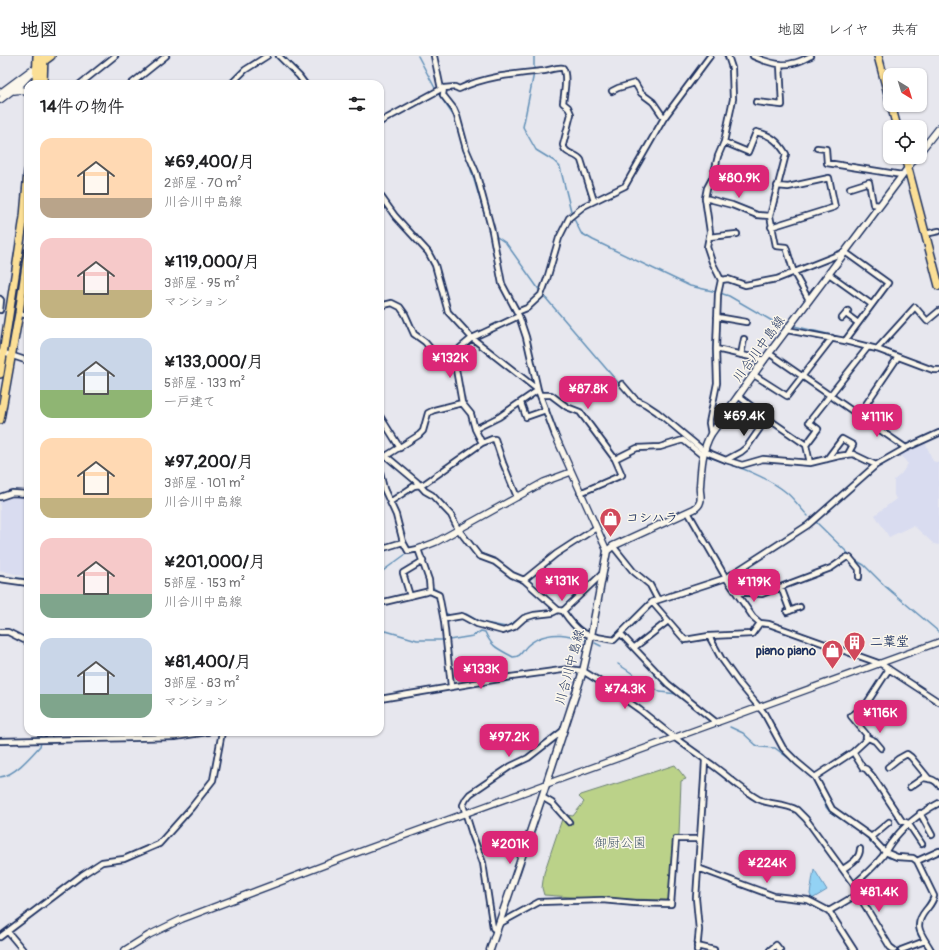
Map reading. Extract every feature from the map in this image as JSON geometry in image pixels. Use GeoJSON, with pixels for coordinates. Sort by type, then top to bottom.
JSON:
{"type":"FeatureCollection","features":[{"type":"Feature","properties":{"kind":"main road"},"geometry":{"type":"LineString","coordinates":[[36,80],[37,56]]}},
{"type":"Feature","properties":{"kind":"main road"},"geometry":{"type":"LineString","coordinates":[[37,67],[44,59],[51,56]]}},
{"type":"Feature","properties":{"kind":"main road"},"geometry":{"type":"LineString","coordinates":[[878,56],[883,75]]}},
{"type":"Feature","properties":{"kind":"main road"},"geometry":{"type":"LineString","coordinates":[[43,80],[44,59]]}},
{"type":"Feature","properties":{"kind":"main road"},"geometry":{"type":"LineString","coordinates":[[907,164],[937,273],[939,286]]}},
{"type":"Feature","properties":{"kind":"main road","name":"川合川中島線"},"geometry":{"type":"LineString","coordinates":[[490,950],[583,671],[607,551],[613,546],[688,512],[699,505],[701,500],[700,488],[707,440],[764,360],[908,168]]}},
{"type":"Feature","properties":{"kind":"main road"},"geometry":{"type":"LineString","coordinates":[[0,374],[2,352],[10,312],[24,217]]}},
{"type":"Feature","properties":{"kind":"main road"},"geometry":{"type":"LineString","coordinates":[[0,420],[24,279]]}},
{"type":"Feature","properties":{"kind":"street"},"geometry":{"type":"LineString","coordinates":[[85,80],[115,56]]}},
{"type":"Feature","properties":{"kind":"street"},"geometry":{"type":"LineString","coordinates":[[136,80],[166,56]]}},
{"type":"Feature","properties":{"kind":"street"},"geometry":{"type":"LineString","coordinates":[[235,80],[245,70],[267,56]]}},
{"type":"Feature","properties":{"kind":"street"},"geometry":{"type":"LineString","coordinates":[[279,56],[301,80]]}},
{"type":"Feature","properties":{"kind":"street"},"geometry":{"type":"LineString","coordinates":[[434,56],[443,95],[454,109],[466,149],[476,172],[492,231],[502,284],[518,314],[526,337],[539,392],[570,472],[607,551]]}},
{"type":"Feature","properties":{"kind":"street"},"geometry":{"type":"LineString","coordinates":[[482,444],[475,429],[471,414],[462,403],[456,360],[460,348],[472,338],[518,314],[541,295],[559,238],[569,218],[584,206],[625,186],[664,118],[710,56]]}},
{"type":"Feature","properties":{"kind":"street"},"geometry":{"type":"LineString","coordinates":[[711,434],[709,423],[717,383],[717,317],[718,294],[721,280],[712,262],[707,247],[710,232],[705,198],[707,188],[716,170],[718,156],[724,142],[734,99],[732,68],[728,56]]}},
{"type":"Feature","properties":{"kind":"street"},"geometry":{"type":"LineString","coordinates":[[753,56],[762,60],[780,64],[793,64],[811,56]]}},
{"type":"Feature","properties":{"kind":"street"},"geometry":{"type":"LineString","coordinates":[[756,102],[782,105],[780,64]]}},
{"type":"Feature","properties":{"kind":"street"},"geometry":{"type":"LineString","coordinates":[[25,80],[37,67]]}},
{"type":"Feature","properties":{"kind":"street"},"geometry":{"type":"LineString","coordinates":[[0,93],[37,67]]}},
{"type":"Feature","properties":{"kind":"street"},"geometry":{"type":"LineString","coordinates":[[384,120],[442,89],[455,87],[459,89],[487,78],[563,68],[565,80],[563,103],[568,107],[572,114],[563,145],[567,152],[581,160],[594,201]]}},
{"type":"Feature","properties":{"kind":"street"},"geometry":{"type":"LineString","coordinates":[[0,100],[24,81]]}},
{"type":"Feature","properties":{"kind":"street"},"geometry":{"type":"LineString","coordinates":[[612,91],[635,83],[641,93],[653,102],[664,118]]}},
{"type":"Feature","properties":{"kind":"street"},"geometry":{"type":"LineString","coordinates":[[12,91],[24,91]]}},
{"type":"Feature","properties":{"kind":"street"},"geometry":{"type":"LineString","coordinates":[[927,143],[939,128]]}},
{"type":"Feature","properties":{"kind":"street"},"geometry":{"type":"LineString","coordinates":[[724,142],[748,152],[756,132],[766,134],[774,139],[786,154],[770,216],[771,227],[776,246],[786,247],[794,273],[809,300]]}},
{"type":"Feature","properties":{"kind":"street"},"geometry":{"type":"LineString","coordinates":[[817,148],[826,149],[827,163],[902,175]]}},
{"type":"Feature","properties":{"kind":"street"},"geometry":{"type":"LineString","coordinates":[[908,168],[911,164]]}},
{"type":"Feature","properties":{"kind":"street"},"geometry":{"type":"LineString","coordinates":[[716,170],[750,181]]}},
{"type":"Feature","properties":{"kind":"street"},"geometry":{"type":"LineString","coordinates":[[771,227],[835,207],[829,178],[788,187],[777,186]]}},
{"type":"Feature","properties":{"kind":"street"},"geometry":{"type":"LineString","coordinates":[[850,188],[869,182],[873,204],[879,205]]}},
{"type":"Feature","properties":{"kind":"street"},"geometry":{"type":"LineString","coordinates":[[705,198],[732,205],[757,215],[770,216]]}},
{"type":"Feature","properties":{"kind":"street"},"geometry":{"type":"LineString","coordinates":[[384,201],[395,216],[428,252],[435,264],[448,312],[472,338],[539,392],[551,395],[567,407],[580,412],[615,459],[622,475],[580,493]]}},
{"type":"Feature","properties":{"kind":"street"},"geometry":{"type":"LineString","coordinates":[[925,234],[939,231]]}},
{"type":"Feature","properties":{"kind":"street"},"geometry":{"type":"LineString","coordinates":[[709,237],[737,234]]}},
{"type":"Feature","properties":{"kind":"street"},"geometry":{"type":"LineString","coordinates":[[721,280],[728,279],[745,285],[777,279],[845,252],[888,283],[845,341]]}},
{"type":"Feature","properties":{"kind":"street"},"geometry":{"type":"LineString","coordinates":[[829,274],[871,304]]}},
{"type":"Feature","properties":{"kind":"street"},"geometry":{"type":"LineString","coordinates":[[0,299],[0,310],[10,312]]}},
{"type":"Feature","properties":{"kind":"street"},"geometry":{"type":"LineString","coordinates":[[384,305],[392,304],[400,307],[406,314],[414,334],[425,342],[441,361],[456,360]]}},
{"type":"Feature","properties":{"kind":"street"},"geometry":{"type":"LineString","coordinates":[[877,349],[915,307],[927,321],[939,311]]}},
{"type":"Feature","properties":{"kind":"street"},"geometry":{"type":"LineString","coordinates":[[19,313],[24,315]]}},
{"type":"Feature","properties":{"kind":"street"},"geometry":{"type":"LineString","coordinates":[[845,314],[858,323]]}},
{"type":"Feature","properties":{"kind":"street"},"geometry":{"type":"LineString","coordinates":[[717,317],[746,322]]}},
{"type":"Feature","properties":{"kind":"street"},"geometry":{"type":"LineString","coordinates":[[787,330],[832,338],[877,349],[933,370],[939,370]]}},
{"type":"Feature","properties":{"kind":"street"},"geometry":{"type":"LineString","coordinates":[[754,375],[787,396],[832,338]]}},
{"type":"Feature","properties":{"kind":"street"},"geometry":{"type":"LineString","coordinates":[[741,355],[744,339]]}},
{"type":"Feature","properties":{"kind":"street"},"geometry":{"type":"LineString","coordinates":[[806,445],[818,429],[809,422],[868,347]]}},
{"type":"Feature","properties":{"kind":"street"},"geometry":{"type":"LineString","coordinates":[[716,349],[764,360]]}},
{"type":"Feature","properties":{"kind":"street"},"geometry":{"type":"LineString","coordinates":[[2,352],[24,360]]}},
{"type":"Feature","properties":{"kind":"street"},"geometry":{"type":"LineString","coordinates":[[770,354],[906,448]]}},
{"type":"Feature","properties":{"kind":"street"},"geometry":{"type":"LineString","coordinates":[[858,416],[898,357]]}},
{"type":"Feature","properties":{"kind":"street"},"geometry":{"type":"LineString","coordinates":[[622,384],[635,399],[657,412],[704,454]]}},
{"type":"Feature","properties":{"kind":"street"},"geometry":{"type":"LineString","coordinates":[[475,429],[499,417],[539,392]]}},
{"type":"Feature","properties":{"kind":"street"},"geometry":{"type":"LineString","coordinates":[[738,396],[806,445],[810,463]]}},
{"type":"Feature","properties":{"kind":"street"},"geometry":{"type":"LineString","coordinates":[[462,403],[428,413],[423,431],[400,448],[386,456],[425,491],[432,495],[451,516],[458,529],[479,556],[495,562],[512,575],[524,580],[561,610],[576,629],[582,633],[614,640],[652,602],[726,578],[808,525],[876,465],[906,448],[939,433]]}},
{"type":"Feature","properties":{"kind":"street"},"geometry":{"type":"LineString","coordinates":[[521,403],[526,417],[546,410]]}},
{"type":"Feature","properties":{"kind":"street"},"geometry":{"type":"LineString","coordinates":[[726,460],[747,447],[767,418]]}},
{"type":"Feature","properties":{"kind":"street"},"geometry":{"type":"LineString","coordinates":[[384,422],[400,448]]}},
{"type":"Feature","properties":{"kind":"street"},"geometry":{"type":"LineString","coordinates":[[390,502],[414,486],[420,486],[482,444],[492,439],[495,439],[517,497]]}},
{"type":"Feature","properties":{"kind":"street"},"geometry":{"type":"LineString","coordinates":[[827,459],[842,439],[853,445],[848,454]]}},
{"type":"Feature","properties":{"kind":"street"},"geometry":{"type":"LineString","coordinates":[[615,459],[637,448],[660,447],[683,440],[704,454],[742,465],[763,459],[810,463],[848,454],[853,454],[876,465]]}},
{"type":"Feature","properties":{"kind":"street"},"geometry":{"type":"LineString","coordinates":[[384,493],[396,515],[403,542],[408,551],[436,542],[544,482],[570,472]]}},
{"type":"Feature","properties":{"kind":"street"},"geometry":{"type":"LineString","coordinates":[[0,497],[12,493],[24,494]]}},
{"type":"Feature","properties":{"kind":"street"},"geometry":{"type":"LineString","coordinates":[[688,512],[726,578],[753,617],[760,622],[881,664],[939,702]]}},
{"type":"Feature","properties":{"kind":"street"},"geometry":{"type":"LineString","coordinates":[[524,580],[556,554],[596,528]]}},
{"type":"Feature","properties":{"kind":"street"},"geometry":{"type":"LineString","coordinates":[[384,548],[403,542]]}},
{"type":"Feature","properties":{"kind":"street"},"geometry":{"type":"LineString","coordinates":[[613,546],[633,571],[650,585],[658,600]]}},
{"type":"Feature","properties":{"kind":"street"},"geometry":{"type":"LineString","coordinates":[[418,549],[429,580],[430,591]]}},
{"type":"Feature","properties":{"kind":"street"},"geometry":{"type":"LineString","coordinates":[[737,592],[762,594],[781,588],[831,568],[847,557],[850,558],[859,569],[859,577]]}},
{"type":"Feature","properties":{"kind":"street"},"geometry":{"type":"LineString","coordinates":[[410,596],[403,573],[423,561]]}},
{"type":"Feature","properties":{"kind":"street"},"geometry":{"type":"LineString","coordinates":[[444,619],[462,616],[477,624],[503,631],[514,627],[524,618],[561,610],[601,575]]}},
{"type":"Feature","properties":{"kind":"street"},"geometry":{"type":"LineString","coordinates":[[0,579],[24,582]]}},
{"type":"Feature","properties":{"kind":"street"},"geometry":{"type":"LineString","coordinates":[[781,588],[788,612],[800,607]]}},
{"type":"Feature","properties":{"kind":"street"},"geometry":{"type":"LineString","coordinates":[[384,602],[430,591],[439,595],[444,619],[451,686]]}},
{"type":"Feature","properties":{"kind":"street"},"geometry":{"type":"LineString","coordinates":[[652,602],[685,640],[709,636],[752,634],[760,622]]}},
{"type":"Feature","properties":{"kind":"street"},"geometry":{"type":"LineString","coordinates":[[635,647],[668,621]]}},
{"type":"Feature","properties":{"kind":"street"},"geometry":{"type":"LineString","coordinates":[[0,632],[8,632],[24,640]]}},
{"type":"Feature","properties":{"kind":"street"},"geometry":{"type":"LineString","coordinates":[[621,634],[635,647],[668,684],[717,723]]}},
{"type":"Feature","properties":{"kind":"street"},"geometry":{"type":"LineString","coordinates":[[709,636],[721,658],[759,707],[788,754],[815,777],[832,809],[871,837],[884,854],[913,858],[917,861],[934,896],[919,921],[921,936],[931,950]]}},
{"type":"Feature","properties":{"kind":"street"},"geometry":{"type":"LineString","coordinates":[[125,950],[149,935],[182,919],[367,849],[939,642]]}},
{"type":"Feature","properties":{"kind":"street"},"geometry":{"type":"LineString","coordinates":[[384,698],[451,686],[569,669],[583,671],[640,710],[675,738],[718,768],[758,799],[772,804],[784,805],[797,811],[806,819],[854,885],[890,947],[894,950]]}},
{"type":"Feature","properties":{"kind":"street"},"geometry":{"type":"LineString","coordinates":[[815,777],[853,752],[867,739],[866,734],[851,716],[865,706],[889,669]]}},
{"type":"Feature","properties":{"kind":"street"},"geometry":{"type":"LineString","coordinates":[[497,931],[493,928],[483,863],[463,805],[470,794],[511,766],[528,758],[564,730]]}},
{"type":"Feature","properties":{"kind":"street"},"geometry":{"type":"LineString","coordinates":[[0,741],[181,736]]}},
{"type":"Feature","properties":{"kind":"street"},"geometry":{"type":"LineString","coordinates":[[0,937],[82,875],[102,862],[124,859],[159,844],[191,808],[213,780],[221,736]]}},
{"type":"Feature","properties":{"kind":"street"},"geometry":{"type":"LineString","coordinates":[[866,737],[875,741],[881,748]]}},
{"type":"Feature","properties":{"kind":"street"},"geometry":{"type":"LineString","coordinates":[[853,752],[863,768],[866,769],[873,777],[902,821],[908,823],[922,844]]}},
{"type":"Feature","properties":{"kind":"street"},"geometry":{"type":"LineString","coordinates":[[888,767],[907,754],[912,757],[929,779]]}},
{"type":"Feature","properties":{"kind":"street"},"geometry":{"type":"LineString","coordinates":[[705,760],[696,898],[699,930],[697,948],[714,950]]}},
{"type":"Feature","properties":{"kind":"street"},"geometry":{"type":"LineString","coordinates":[[910,787],[923,778],[936,782],[939,785]]}},
{"type":"Feature","properties":{"kind":"street"},"geometry":{"type":"LineString","coordinates":[[542,797],[552,803],[569,822]]}},
{"type":"Feature","properties":{"kind":"street"},"geometry":{"type":"LineString","coordinates":[[854,885],[884,854],[890,844],[908,823],[920,813],[939,803]]}},
{"type":"Feature","properties":{"kind":"street"},"geometry":{"type":"LineString","coordinates":[[920,813],[932,835]]}},
{"type":"Feature","properties":{"kind":"street"},"geometry":{"type":"LineString","coordinates":[[871,837],[889,822]]}},
{"type":"Feature","properties":{"kind":"street"},"geometry":{"type":"LineString","coordinates":[[499,924],[539,902],[602,900],[671,904],[676,839],[700,839]]}},
{"type":"Feature","properties":{"kind":"street"},"geometry":{"type":"LineString","coordinates":[[842,870],[854,861],[860,854],[860,849]]}},
{"type":"Feature","properties":{"kind":"street"},"geometry":{"type":"LineString","coordinates":[[917,861],[939,851]]}},
{"type":"Feature","properties":{"kind":"street"},"geometry":{"type":"LineString","coordinates":[[698,868],[774,896],[808,900],[829,911],[854,950]]}},
{"type":"Feature","properties":{"kind":"street"},"geometry":{"type":"LineString","coordinates":[[829,911],[858,894]]}},
{"type":"Feature","properties":{"kind":"street"},"geometry":{"type":"LineString","coordinates":[[8,932],[23,950]]}},
{"type":"Feature","properties":{"kind":"street"},"geometry":{"type":"LineString","coordinates":[[901,950],[925,941]]}},
{"type":"Feature","properties":{"kind":"street"},"geometry":{"type":"LineString","coordinates":[[770,950],[776,945],[780,950]]}},
{"type":"Feature","properties":{"kind":"shaded area"},"geometry":{"type":"Polygon","coordinates":[[[925,442],[933,461],[939,463],[939,545],[934,544],[912,526],[889,537],[875,515],[896,499],[894,495],[894,480],[901,474],[908,464],[900,454],[925,442]]]}},
{"type":"Feature","properties":{"kind":"shaded area"},"geometry":{"type":"Polygon","coordinates":[[[14,495],[24,496],[24,576],[0,570],[0,498],[14,495]]]}},
{"type":"Feature","properties":{"kind":"green space","name":"御厨公園"},"geometry":{"type":"Polygon","coordinates":[[[675,765],[686,779],[681,781],[679,835],[674,837],[669,900],[586,898],[544,895],[542,888],[544,873],[562,819],[566,815],[573,816],[584,802],[579,797],[581,795],[675,765]]]}},
{"type":"Feature","properties":{"kind":"water"},"geometry":{"type":"Polygon","coordinates":[[[814,869],[827,890],[812,899],[810,894],[814,869]]]}},
{"type":"Feature","properties":{"kind":"waterway"},"geometry":{"type":"LineString","coordinates":[[418,56],[436,90]]}},
{"type":"Feature","properties":{"kind":"waterway"},"geometry":{"type":"LineString","coordinates":[[534,56],[534,70]]}},
{"type":"Feature","properties":{"kind":"waterway"},"geometry":{"type":"LineString","coordinates":[[534,73],[523,127],[536,150],[554,161],[560,167],[571,211]]}},
{"type":"Feature","properties":{"kind":"waterway"},"geometry":{"type":"LineString","coordinates":[[438,93],[457,123]]}},
{"type":"Feature","properties":{"kind":"waterway"},"geometry":{"type":"LineString","coordinates":[[467,157],[490,232]]}},
{"type":"Feature","properties":{"kind":"waterway"},"geometry":{"type":"LineString","coordinates":[[573,217],[581,233],[593,240],[690,286],[717,292]]}},
{"type":"Feature","properties":{"kind":"waterway"},"geometry":{"type":"LineString","coordinates":[[494,235],[506,243],[540,291]]}},
{"type":"Feature","properties":{"kind":"waterway"},"geometry":{"type":"LineString","coordinates":[[720,293],[729,296],[774,322],[788,325]]}},
{"type":"Feature","properties":{"kind":"waterway"},"geometry":{"type":"LineString","coordinates":[[544,296],[621,386]]}},
{"type":"Feature","properties":{"kind":"waterway"},"geometry":{"type":"LineString","coordinates":[[794,326],[844,338]]}},
{"type":"Feature","properties":{"kind":"waterway"},"geometry":{"type":"LineString","coordinates":[[849,340],[876,346]]}},
{"type":"Feature","properties":{"kind":"waterway"},"geometry":{"type":"LineString","coordinates":[[882,348],[920,363]]}},
{"type":"Feature","properties":{"kind":"waterway"},"geometry":{"type":"LineString","coordinates":[[933,368],[939,367]]}},
{"type":"Feature","properties":{"kind":"waterway"},"geometry":{"type":"LineString","coordinates":[[681,435],[690,443]]}},
{"type":"Feature","properties":{"kind":"waterway"},"geometry":{"type":"LineString","coordinates":[[709,457],[750,472],[769,481],[787,493],[808,516]]}},
{"type":"Feature","properties":{"kind":"waterway"},"geometry":{"type":"LineString","coordinates":[[816,522],[855,560],[864,565],[886,587],[939,632]]}},
{"type":"Feature","properties":{"kind":"waterway"},"geometry":{"type":"LineString","coordinates":[[384,570],[406,554]]}},
{"type":"Feature","properties":{"kind":"waterway"},"geometry":{"type":"LineString","coordinates":[[418,556],[420,561]]}},
{"type":"Feature","properties":{"kind":"waterway"},"geometry":{"type":"LineString","coordinates":[[421,566],[427,580]]}},
{"type":"Feature","properties":{"kind":"waterway"},"geometry":{"type":"LineString","coordinates":[[4,577],[24,579]]}},
{"type":"Feature","properties":{"kind":"waterway"},"geometry":{"type":"LineString","coordinates":[[434,588],[437,592]]}},
{"type":"Feature","properties":{"kind":"waterway"},"geometry":{"type":"LineString","coordinates":[[543,612],[549,611]]}},
{"type":"Feature","properties":{"kind":"waterway"},"geometry":{"type":"LineString","coordinates":[[445,613],[452,616]]}},
{"type":"Feature","properties":{"kind":"waterway"},"geometry":{"type":"LineString","coordinates":[[456,615],[466,614],[480,622],[506,627],[521,618]]}},
{"type":"Feature","properties":{"kind":"waterway"},"geometry":{"type":"LineString","coordinates":[[449,640],[473,636],[481,631],[485,632],[493,645],[513,657],[520,655],[528,645],[537,639],[550,635],[567,635],[586,640]]}},
{"type":"Feature","properties":{"kind":"waterway"},"geometry":{"type":"LineString","coordinates":[[384,632],[417,640],[445,640]]}},
{"type":"Feature","properties":{"kind":"waterway"},"geometry":{"type":"LineString","coordinates":[[595,643],[601,646]]}},
{"type":"Feature","properties":{"kind":"waterway"},"geometry":{"type":"LineString","coordinates":[[618,664],[660,692],[677,694]]}},
{"type":"Feature","properties":{"kind":"waterway"},"geometry":{"type":"LineString","coordinates":[[673,690],[704,716]]}},
{"type":"Feature","properties":{"kind":"waterway"},"geometry":{"type":"LineString","coordinates":[[730,727],[743,733],[760,747],[775,748],[795,763]]}},
{"type":"Feature","properties":{"kind":"waterway"},"geometry":{"type":"LineString","coordinates":[[0,777],[11,773],[22,765],[40,746],[41,743]]}},
{"type":"Feature","properties":{"kind":"waterway"},"geometry":{"type":"LineString","coordinates":[[810,776],[830,812],[863,834],[882,853]]}},
{"type":"Feature","properties":{"kind":"waterway"},"geometry":{"type":"LineString","coordinates":[[886,855],[889,858],[899,859]]}},
{"type":"Feature","properties":{"kind":"waterway"},"geometry":{"type":"LineString","coordinates":[[911,860],[915,862],[931,895],[917,920],[916,931],[919,937]]}},
{"type":"Feature","properties":{"kind":"waterway"},"geometry":{"type":"LineString","coordinates":[[925,945],[928,950]]}},
{"type":"Feature","properties":{"kind":"place","name":"コシハラ"},"geometry":{"type":"Point","coordinates":[610,538]}},
{"type":"Feature","properties":{"kind":"place","name":"二葉堂"},"geometry":{"type":"Point","coordinates":[854,662]}},
{"type":"Feature","properties":{"kind":"place","name":"piano piano"},"geometry":{"type":"Point","coordinates":[832,670]}}]}
